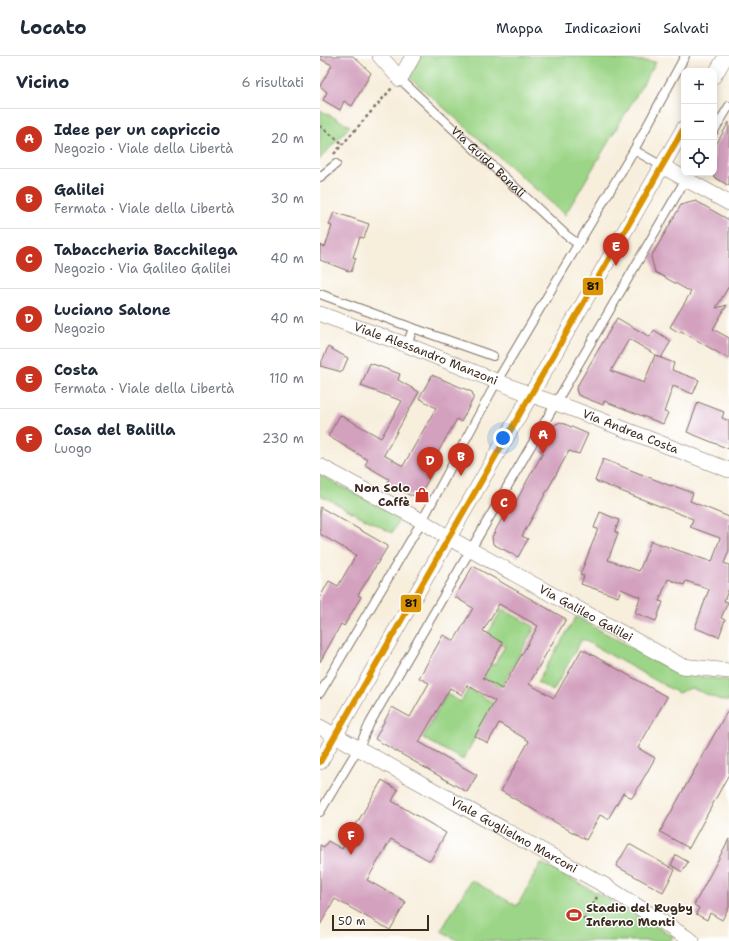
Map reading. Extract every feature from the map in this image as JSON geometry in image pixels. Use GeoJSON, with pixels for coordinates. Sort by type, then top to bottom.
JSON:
{"type":"FeatureCollection","features":[{"type":"Feature","properties":{"kind":"street","name":"Via Guido Bonali"},"geometry":{"type":"LineString","coordinates":[[380,56],[400,79]]}},
{"type":"Feature","properties":{"kind":"street"},"geometry":{"type":"LineString","coordinates":[[400,79],[412,56]]}},
{"type":"Feature","properties":{"kind":"street"},"geometry":{"type":"LineString","coordinates":[[717,71],[726,56]]}},
{"type":"Feature","properties":{"kind":"street"},"geometry":{"type":"LineString","coordinates":[[320,762],[681,133]]}},
{"type":"Feature","properties":{"kind":"street"},"geometry":{"type":"LineString","coordinates":[[662,166],[681,174]]}},
{"type":"Feature","properties":{"kind":"street"},"geometry":{"type":"LineString","coordinates":[[687,176],[729,204]]}},
{"type":"Feature","properties":{"kind":"street","name":"Viale Alessandro Manzoni"},"geometry":{"type":"LineString","coordinates":[[320,314],[407,345],[530,395]]}},
{"type":"Feature","properties":{"kind":"street","name":"Via Andrea Costa"},"geometry":{"type":"LineString","coordinates":[[530,395],[556,403],[729,470]]}},
{"type":"Feature","properties":{"kind":"street","name":"Via Galileo Galilei"},"geometry":{"type":"LineString","coordinates":[[320,466],[682,666],[729,671]]}},
{"type":"Feature","properties":{"kind":"street","name":"Viale Guglielmo Marconi"},"geometry":{"type":"LineString","coordinates":[[320,726],[604,885],[692,941]]}},
{"type":"Feature","properties":{"kind":"lane"},"geometry":{"type":"LineString","coordinates":[[320,693],[422,521],[497,381],[634,150],[685,56]]}},
{"type":"Feature","properties":{"kind":"lane","name":"Via Guido Bonali"},"geometry":{"type":"LineString","coordinates":[[400,79],[566,235],[578,244]]}},
{"type":"Feature","properties":{"kind":"lane"},"geometry":{"type":"LineString","coordinates":[[717,126],[729,106]]}},
{"type":"Feature","properties":{"kind":"lane"},"geometry":{"type":"LineString","coordinates":[[634,150],[662,166]]}},
{"type":"Feature","properties":{"kind":"lane"},"geometry":{"type":"LineString","coordinates":[[320,177],[336,164]]}},
{"type":"Feature","properties":{"kind":"lane"},"geometry":{"type":"LineString","coordinates":[[320,812],[359,747],[370,723],[470,548],[556,403],[687,176]]}},
{"type":"Feature","properties":{"kind":"lane"},"geometry":{"type":"LineString","coordinates":[[320,294],[493,356]]}},
{"type":"Feature","properties":{"kind":"lane"},"geometry":{"type":"LineString","coordinates":[[407,345],[413,328]]}},
{"type":"Feature","properties":{"kind":"path"},"geometry":{"type":"LineString","coordinates":[[333,155],[400,79]]}},
{"type":"Feature","properties":{"kind":"path"},"geometry":{"type":"LineString","coordinates":[[320,126],[343,144]]}},
{"type":"Feature","properties":{"kind":"path"},"geometry":{"type":"LineString","coordinates":[[583,920],[604,885]]}},
{"type":"Feature","properties":{"kind":"green space"},"geometry":{"type":"Polygon","coordinates":[[[420,56],[574,56],[656,62],[565,215],[409,77],[420,56]]]}},
{"type":"Feature","properties":{"kind":"green space"},"geometry":{"type":"Polygon","coordinates":[[[320,110],[350,126],[320,159],[320,110]]]}},
{"type":"Feature","properties":{"kind":"green space"},"geometry":{"type":"Polygon","coordinates":[[[320,475],[400,518],[392,533],[320,495],[320,475]]]}},
{"type":"Feature","properties":{"kind":"green space"},"geometry":{"type":"Polygon","coordinates":[[[502,609],[535,627],[501,687],[474,672],[482,659],[494,665],[505,646],[487,635],[502,609]]]}},
{"type":"Feature","properties":{"kind":"green space"},"geometry":{"type":"Polygon","coordinates":[[[576,617],[681,675],[729,680],[729,701],[723,701],[691,688],[678,693],[582,639],[553,691],[537,682],[576,617]]]}},
{"type":"Feature","properties":{"kind":"green space"},"geometry":{"type":"Polygon","coordinates":[[[468,689],[494,703],[463,760],[423,738],[447,694],[461,702],[468,689]]]}},
{"type":"Feature","properties":{"kind":"green space","name":"Stadio del Rugby Inferno Monti"},"geometry":{"type":"Polygon","coordinates":[[[541,863],[673,936],[670,941],[459,941],[441,931],[471,880],[517,906],[541,863]]]}},
{"type":"Feature","properties":{"kind":"building"},"geometry":{"type":"Polygon","coordinates":[[[320,56],[353,56],[371,73],[352,106],[344,101],[340,110],[323,100],[327,92],[320,86],[332,65],[320,59],[320,56]]]}},
{"type":"Feature","properties":{"kind":"building"},"geometry":{"type":"Polygon","coordinates":[[[729,122],[729,186],[714,177],[717,176],[717,143],[729,122]]]}},
{"type":"Feature","properties":{"kind":"building"},"geometry":{"type":"Polygon","coordinates":[[[696,201],[729,220],[729,286],[716,308],[727,305],[713,329],[729,338],[729,359],[681,331],[680,333],[670,327],[691,292],[655,272],[651,257],[681,205],[696,201]]]}},
{"type":"Feature","properties":{"kind":"building"},"geometry":{"type":"Polygon","coordinates":[[[334,212],[369,224],[364,238],[360,237],[353,257],[356,258],[351,272],[320,260],[320,245],[325,247],[332,226],[329,225],[334,212]]]}},
{"type":"Feature","properties":{"kind":"building"},"geometry":{"type":"Polygon","coordinates":[[[617,318],[650,337],[654,330],[671,341],[661,358],[674,363],[672,370],[699,380],[693,394],[673,386],[664,412],[668,413],[663,424],[604,401],[603,405],[578,395],[576,389],[617,318]],[[629,339],[611,371],[644,383],[655,355],[661,358],[629,339]]]}},
{"type":"Feature","properties":{"kind":"building"},"geometry":{"type":"Polygon","coordinates":[[[328,347],[348,358],[342,372],[320,366],[328,347]]]}},
{"type":"Feature","properties":{"kind":"building"},"geometry":{"type":"Polygon","coordinates":[[[370,363],[400,374],[398,380],[419,392],[384,455],[403,466],[436,408],[419,398],[432,375],[472,392],[473,399],[461,422],[457,419],[429,468],[434,470],[422,491],[415,495],[409,495],[387,483],[389,479],[365,465],[368,460],[328,436],[340,415],[381,438],[402,401],[361,386],[370,363]]]}},
{"type":"Feature","properties":{"kind":"building"},"geometry":{"type":"Polygon","coordinates":[[[698,402],[724,412],[722,418],[729,421],[729,449],[687,432],[698,402]]]}},
{"type":"Feature","properties":{"kind":"building"},"geometry":{"type":"Polygon","coordinates":[[[560,422],[588,434],[579,454],[569,451],[522,536],[528,539],[518,557],[493,544],[492,537],[506,511],[510,513],[543,453],[540,451],[553,426],[560,422]]]}},
{"type":"Feature","properties":{"kind":"building"},"geometry":{"type":"Polygon","coordinates":[[[603,459],[671,486],[693,493],[690,501],[729,517],[729,551],[724,563],[729,565],[729,588],[724,601],[728,602],[721,618],[725,620],[719,637],[695,628],[709,589],[686,581],[684,585],[668,579],[659,601],[663,602],[656,621],[635,613],[640,597],[621,589],[618,597],[581,584],[584,576],[580,575],[598,529],[594,528],[600,512],[619,520],[615,532],[618,533],[608,560],[639,571],[651,541],[712,562],[720,538],[690,527],[693,519],[595,481],[603,459]]]}},
{"type":"Feature","properties":{"kind":"building"},"geometry":{"type":"Polygon","coordinates":[[[320,507],[388,546],[358,595],[361,597],[344,626],[341,624],[320,662],[320,597],[329,581],[338,586],[356,555],[320,534],[320,507]]]}},
{"type":"Feature","properties":{"kind":"building"},"geometry":{"type":"Polygon","coordinates":[[[473,566],[566,619],[529,684],[554,698],[582,649],[667,697],[638,748],[655,758],[646,774],[632,798],[623,793],[608,819],[600,815],[586,840],[501,791],[529,741],[499,723],[488,743],[475,736],[495,701],[467,685],[462,695],[450,688],[419,742],[477,775],[467,792],[375,739],[392,707],[410,717],[429,683],[419,678],[443,635],[454,641],[473,608],[455,597],[473,566]],[[499,604],[483,631],[503,643],[483,678],[502,689],[538,626],[499,604]]]}},
{"type":"Feature","properties":{"kind":"building"},"geometry":{"type":"Polygon","coordinates":[[[729,708],[729,774],[689,848],[660,832],[729,708]]]}},
{"type":"Feature","properties":{"kind":"building"},"geometry":{"type":"Polygon","coordinates":[[[382,780],[398,790],[392,801],[446,833],[430,861],[391,839],[367,880],[406,902],[390,930],[335,899],[320,925],[320,845],[324,847],[328,841],[342,849],[382,780]]]}},
{"type":"Feature","properties":{"kind":"building"},"geometry":{"type":"Polygon","coordinates":[[[729,839],[729,907],[722,920],[710,913],[707,920],[696,914],[699,908],[694,905],[729,839]]]}},
{"type":"Feature","properties":{"kind":"building"},"geometry":{"type":"Polygon","coordinates":[[[629,844],[675,870],[663,892],[616,866],[629,844]]]}},
{"type":"Feature","properties":{"kind":"building"},"geometry":{"type":"Polygon","coordinates":[[[676,855],[688,862],[682,872],[671,865],[676,855]]]}},
{"type":"Feature","properties":{"kind":"transit line","name":"81"},"geometry":{"type":"LineString","coordinates":[[320,762],[681,133]]}},
{"type":"Feature","properties":{"kind":"place","name":"Costa"},"geometry":{"type":"Point","coordinates":[616,266]}},
{"type":"Feature","properties":{"kind":"place","name":"Idee per un capriccio"},"geometry":{"type":"Point","coordinates":[543,454]}},
{"type":"Feature","properties":{"kind":"place","name":"Galilei"},"geometry":{"type":"Point","coordinates":[461,476]}},
{"type":"Feature","properties":{"kind":"place","name":"Luciano Salone"},"geometry":{"type":"Point","coordinates":[430,480]}},
{"type":"Feature","properties":{"kind":"place","name":"Non Solo Caffè"},"geometry":{"type":"Point","coordinates":[422,495]}},
{"type":"Feature","properties":{"kind":"place","name":"Tabaccheria Bacchilega"},"geometry":{"type":"Point","coordinates":[504,522]}},
{"type":"Feature","properties":{"kind":"place","name":"Casa del Balilla"},"geometry":{"type":"Point","coordinates":[351,855]}},
{"type":"Feature","properties":{"kind":"place","name":"Stadio del Rugby Inferno Monti"},"geometry":{"type":"Point","coordinates":[574,915]}}]}
